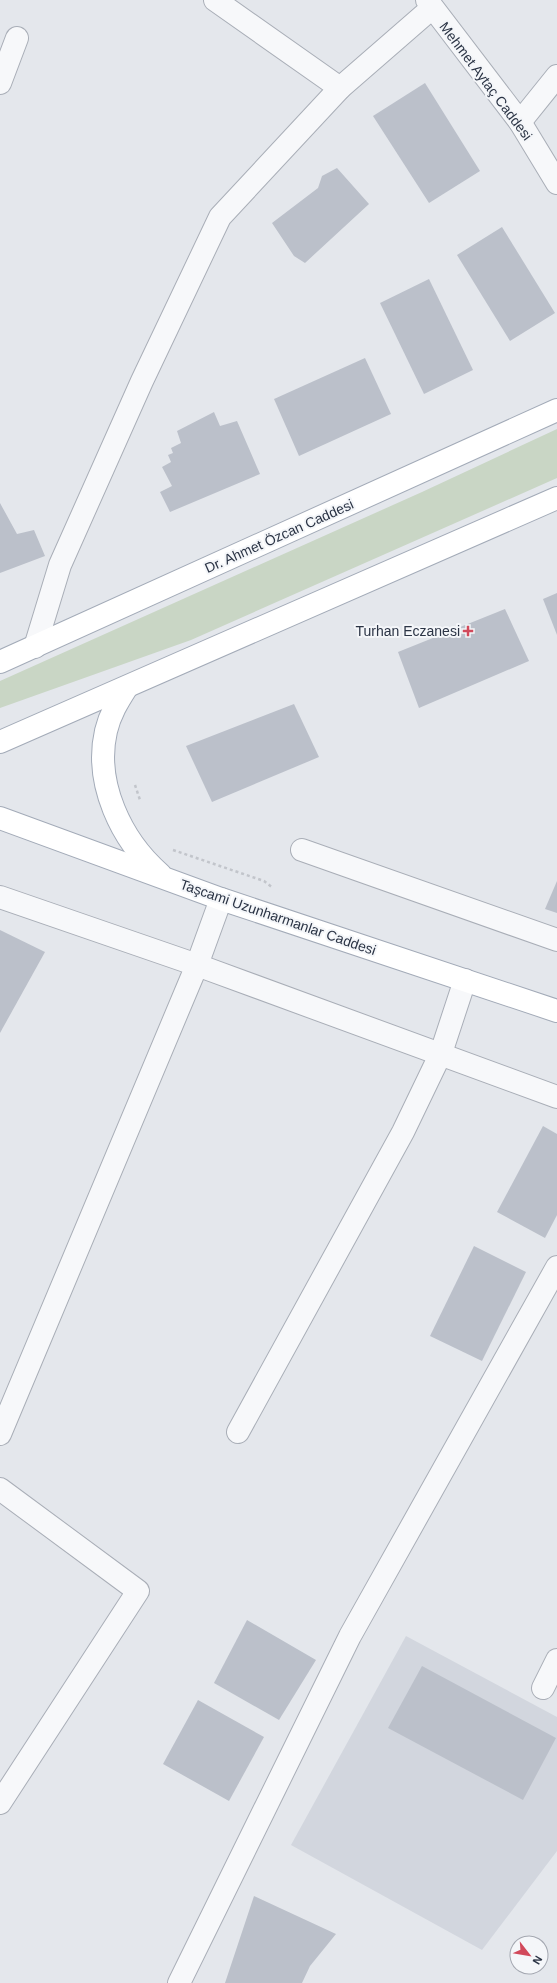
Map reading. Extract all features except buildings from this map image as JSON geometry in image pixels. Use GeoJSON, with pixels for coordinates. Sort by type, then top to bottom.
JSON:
{"type":"FeatureCollection","features":[{"type":"Feature","properties":{"kind":"main road","name":"Dr. Ahmet Özcan Caddesi"},"geometry":{"type":"LineString","coordinates":[[0,662],[557,410]]}},
{"type":"Feature","properties":{"kind":"main road"},"geometry":{"type":"LineString","coordinates":[[0,742],[557,498]]}},
{"type":"Feature","properties":{"kind":"main road"},"geometry":{"type":"LineString","coordinates":[[127,687],[116,703],[106,732],[104,750],[106,783],[110,801],[125,833],[133,846],[151,866],[166,879]]}},
{"type":"Feature","properties":{"kind":"main road","name":"Taşcami Uzunharmanlar Caddesi"},"geometry":{"type":"LineString","coordinates":[[0,818],[221,899],[557,1011]]}},
{"type":"Feature","properties":{"kind":"street"},"geometry":{"type":"LineString","coordinates":[[215,0],[340,88]]}},
{"type":"Feature","properties":{"kind":"street"},"geometry":{"type":"LineString","coordinates":[[35,647],[60,565],[142,381],[220,217],[340,88],[429,4]]}},
{"type":"Feature","properties":{"kind":"street","name":"Mehmet Aytaç Caddesi"},"geometry":{"type":"LineString","coordinates":[[429,4],[520,122],[557,183]]}},
{"type":"Feature","properties":{"kind":"street"},"geometry":{"type":"LineString","coordinates":[[0,83],[17,38]]}},
{"type":"Feature","properties":{"kind":"street"},"geometry":{"type":"LineString","coordinates":[[520,122],[557,76]]}},
{"type":"Feature","properties":{"kind":"street"},"geometry":{"type":"LineString","coordinates":[[302,850],[557,940]]}},
{"type":"Feature","properties":{"kind":"street"},"geometry":{"type":"LineString","coordinates":[[0,897],[197,965],[441,1053],[557,1097]]}},
{"type":"Feature","properties":{"kind":"street"},"geometry":{"type":"LineString","coordinates":[[0,1434],[197,965],[221,899]]}},
{"type":"Feature","properties":{"kind":"street"},"geometry":{"type":"LineString","coordinates":[[238,1432],[403,1132],[441,1053],[465,980]]}},
{"type":"Feature","properties":{"kind":"street"},"geometry":{"type":"LineString","coordinates":[[180,1983],[350,1636],[557,1267]]}},
{"type":"Feature","properties":{"kind":"street"},"geometry":{"type":"LineString","coordinates":[[0,1489],[138,1591],[0,1803]]}},
{"type":"Feature","properties":{"kind":"street"},"geometry":{"type":"LineString","coordinates":[[543,1688],[557,1660]]}},
{"type":"Feature","properties":{"kind":"path"},"geometry":{"type":"LineString","coordinates":[[132,779],[141,805]]}},
{"type":"Feature","properties":{"kind":"path"},"geometry":{"type":"LineString","coordinates":[[168,848],[264,880],[274,889]]}},
{"type":"Feature","properties":{"kind":"shaded area"},"geometry":{"type":"Polygon","coordinates":[[[406,1636],[557,1717],[557,1851],[482,1950],[291,1845],[406,1636]]]}},
{"type":"Feature","properties":{"kind":"green space"},"geometry":{"type":"Polygon","coordinates":[[[557,429],[557,478],[191,640],[0,708],[0,681],[422,492],[557,429]]]}},
{"type":"Feature","properties":{"kind":"place","name":"Turhan Eczanesi"},"geometry":{"type":"Point","coordinates":[468,631]}}]}
